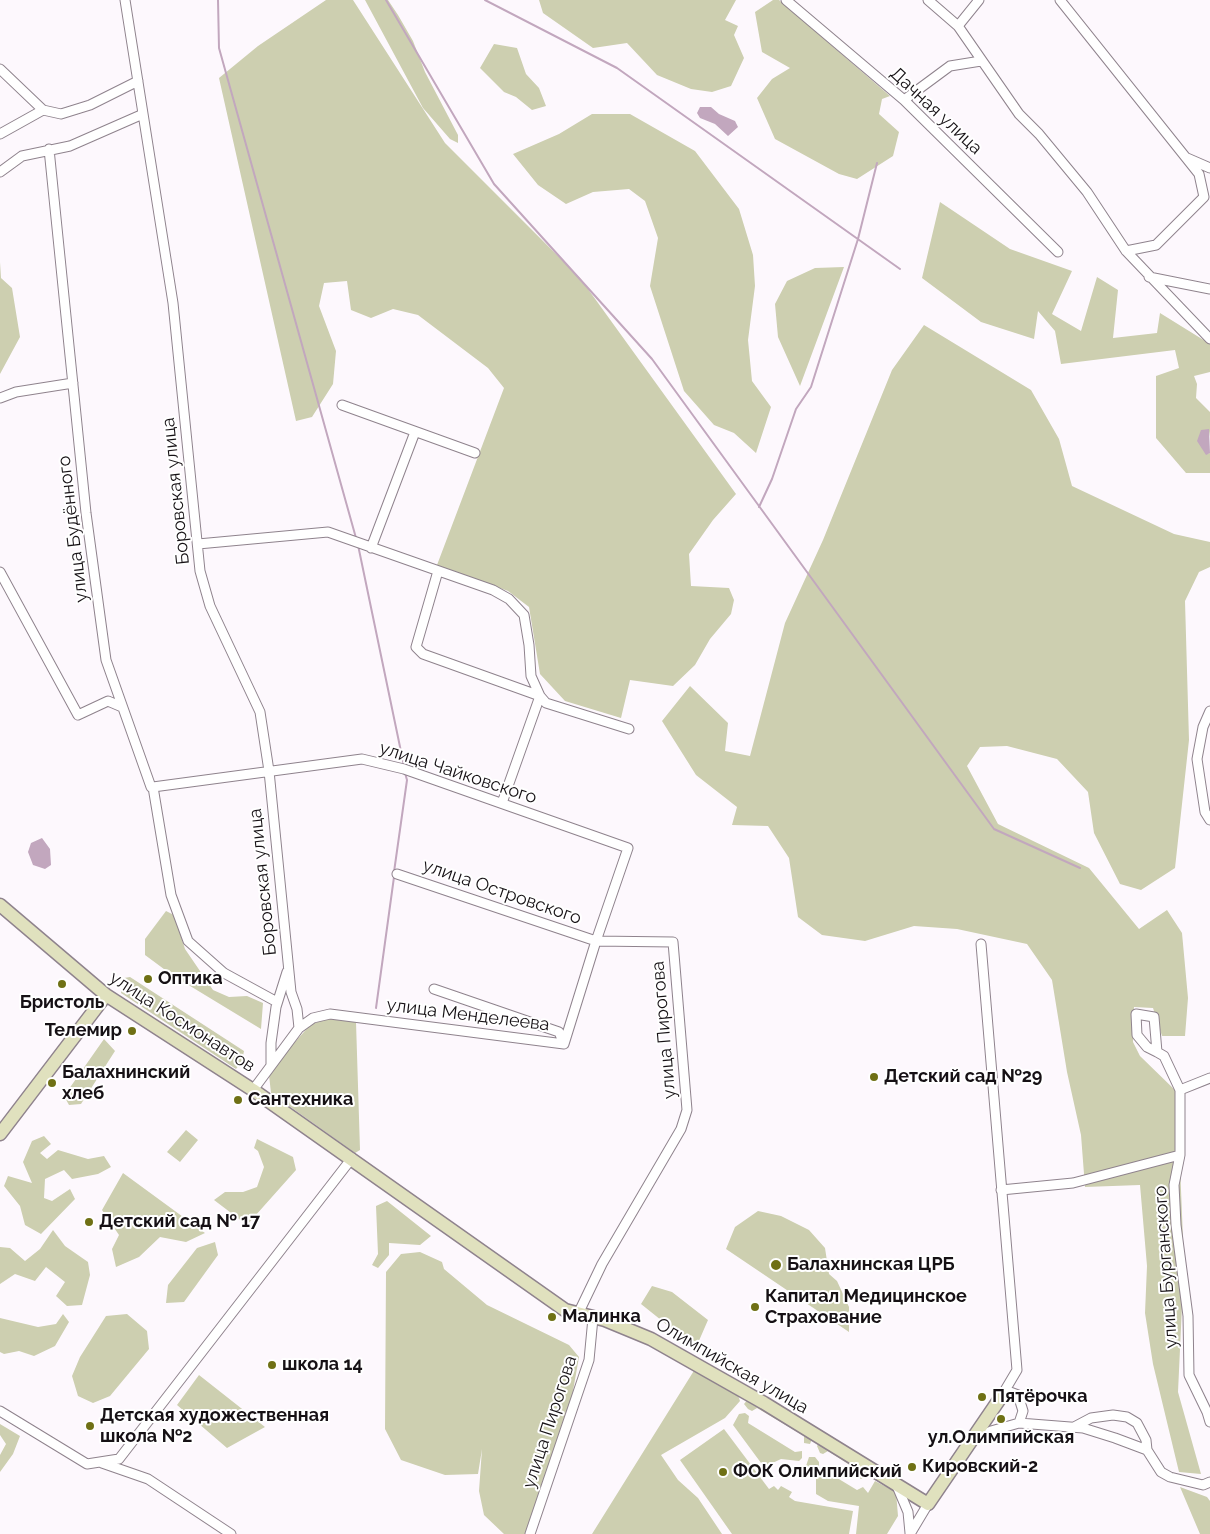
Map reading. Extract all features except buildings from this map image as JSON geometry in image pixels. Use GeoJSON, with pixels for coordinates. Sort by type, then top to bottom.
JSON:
{"type":"FeatureCollection","features":[{"type":"Feature","properties":{"kind":"street","name":"Боровская улица"},"geometry":{"type":"LineString","coordinates":[[125,0],[173,303],[200,571],[210,606],[260,712],[269,772],[288,969],[291,992],[297,1009],[299,1028]]}},
{"type":"Feature","properties":{"kind":"street","name":"Дачная улица"},"geometry":{"type":"LineString","coordinates":[[786,0],[904,100],[1058,252]]}},
{"type":"Feature","properties":{"kind":"street"},"geometry":{"type":"LineString","coordinates":[[928,0],[958,26],[1019,114],[1039,134],[1088,192],[1126,252],[1210,339]]}},
{"type":"Feature","properties":{"kind":"street"},"geometry":{"type":"LineString","coordinates":[[958,26],[979,0]]}},
{"type":"Feature","properties":{"kind":"street"},"geometry":{"type":"LineString","coordinates":[[1060,0],[1199,174],[1204,197],[1156,245],[1126,252]]}},
{"type":"Feature","properties":{"kind":"street"},"geometry":{"type":"LineString","coordinates":[[904,100],[950,66],[981,61]]}},
{"type":"Feature","properties":{"kind":"street"},"geometry":{"type":"LineString","coordinates":[[0,69],[44,110],[61,114],[90,105],[138,81]]}},
{"type":"Feature","properties":{"kind":"street"},"geometry":{"type":"LineString","coordinates":[[0,134],[44,110]]}},
{"type":"Feature","properties":{"kind":"street"},"geometry":{"type":"LineString","coordinates":[[0,172],[22,156],[70,146],[143,114]]}},
{"type":"Feature","properties":{"kind":"street","name":"улица Будённого"},"geometry":{"type":"LineString","coordinates":[[49,149],[86,513],[106,660],[151,787],[154,787],[171,894],[188,941],[224,973],[278,1002]]}},
{"type":"Feature","properties":{"kind":"street"},"geometry":{"type":"LineString","coordinates":[[1186,158],[1210,168]]}},
{"type":"Feature","properties":{"kind":"street"},"geometry":{"type":"LineString","coordinates":[[1149,277],[1210,289]]}},
{"type":"Feature","properties":{"kind":"street"},"geometry":{"type":"LineString","coordinates":[[0,398],[16,392],[73,383]]}},
{"type":"Feature","properties":{"kind":"street"},"geometry":{"type":"LineString","coordinates":[[342,405],[475,453]]}},
{"type":"Feature","properties":{"kind":"street"},"geometry":{"type":"LineString","coordinates":[[371,548],[415,432]]}},
{"type":"Feature","properties":{"kind":"street"},"geometry":{"type":"LineString","coordinates":[[198,544],[328,532],[493,590],[509,599],[524,615],[529,645],[531,676],[540,696],[546,703],[629,729]]}},
{"type":"Feature","properties":{"kind":"street"},"geometry":{"type":"LineString","coordinates":[[0,572],[78,715],[108,701],[122,707]]}},
{"type":"Feature","properties":{"kind":"street"},"geometry":{"type":"LineString","coordinates":[[438,572],[416,647],[423,654],[540,696]]}},
{"type":"Feature","properties":{"kind":"street"},"geometry":{"type":"LineString","coordinates":[[502,803],[540,696]]}},
{"type":"Feature","properties":{"kind":"street"},"geometry":{"type":"LineString","coordinates":[[1210,712],[1203,727],[1197,759],[1205,812],[1210,820]]}},
{"type":"Feature","properties":{"kind":"street","name":"улица Чайковского"},"geometry":{"type":"LineString","coordinates":[[154,787],[362,759],[404,769],[502,803],[628,848],[596,941]]}},
{"type":"Feature","properties":{"kind":"street","name":"улица Островского"},"geometry":{"type":"LineString","coordinates":[[397,874],[596,941]]}},
{"type":"Feature","properties":{"kind":"street","name":"улица Космонавтов"},"geometry":{"type":"LineString","coordinates":[[0,905],[106,995],[352,1158]]}},
{"type":"Feature","properties":{"kind":"street"},"geometry":{"type":"LineString","coordinates":[[564,1044],[596,941]]}},
{"type":"Feature","properties":{"kind":"street","name":"улица Пирогова"},"geometry":{"type":"LineString","coordinates":[[578,1314],[602,1264],[681,1129],[687,1110],[672,942],[596,941]]}},
{"type":"Feature","properties":{"kind":"street"},"geometry":{"type":"LineString","coordinates":[[910,1534],[1017,1370],[981,944]]}},
{"type":"Feature","properties":{"kind":"street","name":"Боровская улица"},"geometry":{"type":"LineString","coordinates":[[271,1065],[271,1043],[278,1002],[288,969]]}},
{"type":"Feature","properties":{"kind":"street","name":"улица Менделеева"},"geometry":{"type":"LineString","coordinates":[[299,1028],[313,1018],[330,1014],[564,1044],[559,1032],[434,988]]}},
{"type":"Feature","properties":{"kind":"street"},"geometry":{"type":"LineString","coordinates":[[0,1134],[106,995]]}},
{"type":"Feature","properties":{"kind":"street"},"geometry":{"type":"LineString","coordinates":[[297,1009],[313,1018]]}},
{"type":"Feature","properties":{"kind":"street"},"geometry":{"type":"LineString","coordinates":[[252,1090],[299,1028]]}},
{"type":"Feature","properties":{"kind":"street","name":"улица Бурганского"},"geometry":{"type":"LineString","coordinates":[[1158,1052],[1164,1056],[1180,1090],[1180,1155],[1174,1185],[1176,1225],[1188,1316],[1189,1376],[1210,1422]]}},
{"type":"Feature","properties":{"kind":"street"},"geometry":{"type":"LineString","coordinates":[[1180,1090],[1210,1078]]}},
{"type":"Feature","properties":{"kind":"street"},"geometry":{"type":"LineString","coordinates":[[1001,1190],[1073,1183],[1180,1155]]}},
{"type":"Feature","properties":{"kind":"street"},"geometry":{"type":"LineString","coordinates":[[0,1411],[87,1464],[119,1459],[352,1158]]}},
{"type":"Feature","properties":{"kind":"street","name":"Олимпийская улица"},"geometry":{"type":"LineString","coordinates":[[352,1158],[565,1310],[651,1339],[764,1402],[928,1504]]}},
{"type":"Feature","properties":{"kind":"street","name":"улица Пирогова"},"geometry":{"type":"LineString","coordinates":[[530,1534],[589,1360],[593,1318]]}},
{"type":"Feature","properties":{"kind":"street"},"geometry":{"type":"LineString","coordinates":[[1001,1397],[1010,1392],[1018,1395],[1023,1411],[1019,1423]]}},
{"type":"Feature","properties":{"kind":"street"},"geometry":{"type":"LineString","coordinates":[[1073,1428],[1091,1418],[1113,1415],[1127,1417],[1137,1423],[1146,1440],[1147,1450],[1161,1472],[1188,1483],[1208,1485]]}},
{"type":"Feature","properties":{"kind":"street"},"geometry":{"type":"LineString","coordinates":[[972,1439],[1019,1423],[1073,1428],[1115,1438],[1147,1450]]}},
{"type":"Feature","properties":{"kind":"street"},"geometry":{"type":"LineString","coordinates":[[102,1463],[148,1479],[231,1534]]}},
{"type":"Feature","properties":{"kind":"street"},"geometry":{"type":"LineString","coordinates":[[896,1484],[908,1512],[910,1534]]}},
{"type":"Feature","properties":{"kind":"green space"},"geometry":{"type":"Polygon","coordinates":[[[326,0],[353,0],[445,143],[580,278],[736,494],[713,520],[689,554],[691,586],[729,588],[734,600],[731,614],[710,639],[695,665],[673,686],[630,680],[621,718],[565,701],[540,674],[529,607],[508,591],[437,565],[504,388],[488,368],[418,315],[393,309],[371,318],[351,310],[347,281],[324,283],[319,306],[336,351],[333,384],[312,417],[296,421],[219,78],[258,46],[326,0]]]}},
{"type":"Feature","properties":{"kind":"green space"},"geometry":{"type":"Polygon","coordinates":[[[365,0],[388,0],[398,15],[413,41],[425,72],[458,135],[458,143],[450,139],[423,108],[365,0]]]}},
{"type":"Feature","properties":{"kind":"green space"},"geometry":{"type":"Polygon","coordinates":[[[539,0],[736,0],[725,20],[738,26],[734,35],[744,58],[731,86],[712,92],[691,89],[657,75],[627,43],[593,48],[543,13],[539,0]]]}},
{"type":"Feature","properties":{"kind":"green space"},"geometry":{"type":"Polygon","coordinates":[[[773,0],[779,0],[890,96],[882,99],[879,114],[899,132],[893,156],[857,179],[839,174],[775,139],[757,98],[772,79],[790,68],[762,52],[755,12],[773,0]]]}},
{"type":"Feature","properties":{"kind":"green space"},"geometry":{"type":"Polygon","coordinates":[[[494,44],[517,48],[526,74],[539,88],[546,106],[532,110],[516,97],[504,92],[480,68],[494,44]]]}},
{"type":"Feature","properties":{"kind":"green space"},"geometry":{"type":"Polygon","coordinates":[[[592,114],[630,114],[695,151],[739,209],[753,255],[755,286],[748,340],[752,381],[771,407],[756,453],[734,433],[714,425],[684,391],[650,286],[658,238],[645,201],[629,189],[593,192],[566,204],[538,185],[513,154],[559,134],[592,114]]]}},
{"type":"Feature","properties":{"kind":"green space"},"geometry":{"type":"Polygon","coordinates":[[[940,202],[1010,249],[1072,271],[1052,314],[1081,331],[1097,277],[1118,290],[1113,338],[1157,333],[1160,313],[1210,344],[1210,372],[1194,376],[1197,384],[1196,398],[1210,412],[1210,431],[1206,454],[1210,453],[1210,473],[1186,473],[1156,438],[1156,376],[1179,368],[1175,350],[1061,364],[1055,331],[1038,311],[1034,339],[981,322],[922,278],[940,202]]]}},
{"type":"Feature","properties":{"kind":"green space"},"geometry":{"type":"Polygon","coordinates":[[[0,262],[1,278],[12,288],[20,337],[0,374],[0,262]]]}},
{"type":"Feature","properties":{"kind":"green space"},"geometry":{"type":"Polygon","coordinates":[[[844,267],[800,386],[778,337],[775,304],[787,281],[815,268],[844,267]]]}},
{"type":"Feature","properties":{"kind":"green space"},"geometry":{"type":"Polygon","coordinates":[[[924,325],[1031,390],[1059,439],[1072,486],[1174,534],[1210,542],[1210,567],[1199,572],[1185,601],[1189,740],[1175,868],[1141,890],[1120,884],[1094,833],[1088,792],[1057,759],[1007,746],[980,747],[967,766],[998,824],[1089,868],[1139,929],[1167,910],[1182,933],[1188,998],[1185,1036],[1162,1036],[1153,1008],[1134,1007],[1133,1042],[1140,1056],[1177,1092],[1184,1263],[1178,1392],[1201,1474],[1179,1472],[1153,1364],[1145,1313],[1147,1266],[1140,1185],[1085,1187],[1081,1135],[1067,1072],[1052,980],[1027,944],[957,929],[914,926],[865,941],[822,935],[798,917],[789,858],[768,826],[732,825],[737,807],[696,775],[662,721],[690,686],[728,723],[725,751],[750,756],[785,623],[823,540],[892,370],[924,325]]]}},
{"type":"Feature","properties":{"kind":"green space"},"geometry":{"type":"Polygon","coordinates":[[[166,911],[174,915],[185,949],[213,990],[229,997],[247,996],[263,1003],[261,1029],[172,975],[145,955],[145,939],[166,911]]]}},
{"type":"Feature","properties":{"kind":"green space"},"geometry":{"type":"Polygon","coordinates":[[[130,977],[244,1051],[242,1061],[236,1069],[121,993],[124,978],[130,977]]]}},
{"type":"Feature","properties":{"kind":"green space"},"geometry":{"type":"Polygon","coordinates":[[[331,1018],[356,1022],[360,1150],[355,1153],[271,1093],[269,1075],[287,1051],[311,1024],[331,1018]]]}},
{"type":"Feature","properties":{"kind":"green space"},"geometry":{"type":"Polygon","coordinates":[[[104,1039],[115,1051],[81,1104],[69,1105],[64,1096],[104,1039]]]}},
{"type":"Feature","properties":{"kind":"green space"},"geometry":{"type":"Polygon","coordinates":[[[186,1130],[198,1140],[180,1162],[167,1152],[186,1130]]]}},
{"type":"Feature","properties":{"kind":"green space"},"geometry":{"type":"Polygon","coordinates":[[[44,1136],[51,1144],[40,1153],[47,1159],[58,1150],[88,1159],[104,1156],[111,1167],[98,1174],[72,1179],[64,1170],[45,1179],[44,1198],[52,1201],[70,1189],[75,1199],[41,1234],[25,1225],[20,1206],[4,1186],[8,1176],[32,1183],[23,1162],[32,1141],[44,1136]]]}},
{"type":"Feature","properties":{"kind":"green space"},"geometry":{"type":"Polygon","coordinates":[[[257,1139],[293,1157],[296,1170],[247,1225],[214,1200],[225,1192],[243,1192],[257,1187],[264,1167],[258,1151],[254,1148],[257,1139]]]}},
{"type":"Feature","properties":{"kind":"green space"},"geometry":{"type":"Polygon","coordinates":[[[123,1173],[205,1233],[186,1242],[160,1237],[139,1257],[116,1267],[112,1249],[119,1235],[102,1210],[123,1173]]]}},
{"type":"Feature","properties":{"kind":"green space"},"geometry":{"type":"Polygon","coordinates":[[[387,1201],[431,1236],[420,1245],[389,1243],[389,1255],[378,1268],[372,1265],[378,1254],[376,1206],[387,1201]]]}},
{"type":"Feature","properties":{"kind":"green space"},"geometry":{"type":"Polygon","coordinates":[[[758,1211],[781,1216],[809,1230],[825,1248],[829,1274],[837,1281],[849,1307],[849,1332],[726,1249],[735,1227],[758,1211]]]}},
{"type":"Feature","properties":{"kind":"green space"},"geometry":{"type":"Polygon","coordinates":[[[53,1230],[65,1246],[88,1262],[90,1275],[82,1305],[67,1306],[56,1296],[65,1282],[46,1267],[35,1281],[15,1274],[0,1284],[0,1247],[10,1248],[25,1261],[40,1249],[53,1230]]]}},
{"type":"Feature","properties":{"kind":"green space"},"geometry":{"type":"Polygon","coordinates":[[[215,1242],[218,1255],[184,1302],[166,1303],[168,1285],[197,1248],[215,1242]]]}},
{"type":"Feature","properties":{"kind":"green space"},"geometry":{"type":"Polygon","coordinates":[[[420,1252],[442,1262],[444,1269],[487,1305],[569,1345],[579,1357],[570,1408],[528,1534],[504,1534],[484,1515],[479,1491],[482,1449],[478,1474],[445,1475],[401,1460],[385,1429],[386,1272],[401,1254],[420,1252]]]}},
{"type":"Feature","properties":{"kind":"green space"},"geometry":{"type":"Polygon","coordinates":[[[652,1286],[672,1292],[708,1320],[698,1343],[671,1328],[641,1304],[652,1286]]]}},
{"type":"Feature","properties":{"kind":"green space"},"geometry":{"type":"Polygon","coordinates":[[[63,1314],[69,1322],[55,1346],[34,1356],[19,1351],[4,1354],[0,1352],[0,1318],[38,1327],[56,1324],[63,1314]]]}},
{"type":"Feature","properties":{"kind":"green space"},"geometry":{"type":"Polygon","coordinates":[[[127,1314],[147,1331],[149,1349],[110,1396],[93,1403],[78,1396],[72,1376],[80,1357],[106,1316],[127,1314]]]}},
{"type":"Feature","properties":{"kind":"green space"},"geometry":{"type":"Polygon","coordinates":[[[695,1369],[738,1395],[740,1401],[725,1418],[661,1455],[678,1480],[698,1498],[722,1534],[592,1534],[695,1369]]]}},
{"type":"Feature","properties":{"kind":"green space"},"geometry":{"type":"Polygon","coordinates":[[[199,1375],[265,1427],[227,1448],[177,1405],[199,1375]]]}},
{"type":"Feature","properties":{"kind":"green space"},"geometry":{"type":"Polygon","coordinates":[[[748,1399],[812,1439],[810,1444],[804,1443],[804,1436],[757,1408],[752,1411],[748,1409],[744,1404],[748,1399]]]}},
{"type":"Feature","properties":{"kind":"green space"},"geometry":{"type":"Polygon","coordinates":[[[745,1413],[749,1416],[748,1423],[795,1452],[802,1451],[802,1458],[799,1461],[781,1459],[764,1467],[733,1425],[739,1414],[745,1413]]]}},
{"type":"Feature","properties":{"kind":"green space"},"geometry":{"type":"Polygon","coordinates":[[[0,1424],[20,1436],[13,1454],[0,1472],[0,1455],[6,1444],[0,1435],[0,1424]]]}},
{"type":"Feature","properties":{"kind":"green space","name":"ФОК Олимпийский"},"geometry":{"type":"Polygon","coordinates":[[[724,1429],[769,1489],[774,1486],[778,1490],[781,1486],[792,1492],[789,1497],[795,1501],[853,1511],[849,1534],[732,1534],[680,1460],[724,1429]]]}},
{"type":"Feature","properties":{"kind":"green space"},"geometry":{"type":"Polygon","coordinates":[[[819,1443],[867,1473],[867,1476],[861,1479],[858,1477],[859,1471],[828,1451],[823,1454],[820,1453],[817,1446],[819,1443]]]}},
{"type":"Feature","properties":{"kind":"green space"},"geometry":{"type":"Polygon","coordinates":[[[809,1457],[815,1457],[819,1462],[819,1467],[857,1490],[863,1487],[868,1493],[875,1481],[896,1492],[898,1516],[887,1534],[856,1534],[859,1506],[828,1501],[816,1494],[816,1477],[806,1466],[809,1457]]]}},
{"type":"Feature","properties":{"kind":"green space"},"geometry":{"type":"Polygon","coordinates":[[[1180,1487],[1207,1497],[1210,1501],[1210,1534],[1200,1534],[1180,1487]]]}},
{"type":"Feature","properties":{"kind":"shaded area"},"geometry":{"type":"Polygon","coordinates":[[[700,107],[711,107],[719,114],[735,121],[738,127],[728,136],[715,124],[700,118],[697,113],[700,107]]]}},
{"type":"Feature","properties":{"kind":"shaded area"},"geometry":{"type":"Polygon","coordinates":[[[1209,429],[1210,453],[1206,455],[1197,441],[1201,430],[1209,429]]]}},
{"type":"Feature","properties":{"kind":"shaded area"},"geometry":{"type":"Polygon","coordinates":[[[42,838],[50,849],[51,865],[45,869],[33,865],[28,852],[31,843],[42,838]]]}},
{"type":"Feature","properties":{"kind":"waterway"},"geometry":{"type":"LineString","coordinates":[[218,0],[219,48],[356,538]]}},
{"type":"Feature","properties":{"kind":"waterway"},"geometry":{"type":"LineString","coordinates":[[386,0],[494,184],[652,359],[994,829],[1080,868]]}},
{"type":"Feature","properties":{"kind":"waterway"},"geometry":{"type":"LineString","coordinates":[[485,0],[617,68],[900,269]]}},
{"type":"Feature","properties":{"kind":"waterway"},"geometry":{"type":"LineString","coordinates":[[759,507],[772,479],[796,409],[811,387],[858,239],[877,163]]}},
{"type":"Feature","properties":{"kind":"waterway"},"geometry":{"type":"LineString","coordinates":[[358,545],[404,766]]}},
{"type":"Feature","properties":{"kind":"waterway"},"geometry":{"type":"LineString","coordinates":[[394,872],[407,780],[405,773]]}},
{"type":"Feature","properties":{"kind":"waterway"},"geometry":{"type":"LineString","coordinates":[[376,1008],[394,877]]}},
{"type":"Feature","properties":{"kind":"place","name":"Оптика"},"geometry":{"type":"Point","coordinates":[148,979]}},
{"type":"Feature","properties":{"kind":"place","name":"Бристоль"},"geometry":{"type":"Point","coordinates":[62,984]}},
{"type":"Feature","properties":{"kind":"place","name":"Телемир"},"geometry":{"type":"Point","coordinates":[132,1031]}},
{"type":"Feature","properties":{"kind":"place","name":"Детский сад №29"},"geometry":{"type":"Point","coordinates":[874,1077]}},
{"type":"Feature","properties":{"kind":"place","name":"Балахнинский хлеб"},"geometry":{"type":"Point","coordinates":[52,1083]}},
{"type":"Feature","properties":{"kind":"place","name":"Сантехника"},"geometry":{"type":"Point","coordinates":[238,1100]}},
{"type":"Feature","properties":{"kind":"place","name":"Детский сад № 17"},"geometry":{"type":"Point","coordinates":[89,1222]}},
{"type":"Feature","properties":{"kind":"place","name":"Балахнинская ЦРБ"},"geometry":{"type":"Point","coordinates":[776,1265]}},
{"type":"Feature","properties":{"kind":"place","name":"Капитал Медицинское Страхование"},"geometry":{"type":"Point","coordinates":[755,1307]}},
{"type":"Feature","properties":{"kind":"place","name":"Малинка"},"geometry":{"type":"Point","coordinates":[552,1317]}},
{"type":"Feature","properties":{"kind":"place","name":"школа 14"},"geometry":{"type":"Point","coordinates":[272,1365]}},
{"type":"Feature","properties":{"kind":"place","name":"Пятёрочка"},"geometry":{"type":"Point","coordinates":[982,1397]}},
{"type":"Feature","properties":{"kind":"place","name":"ул.Олимпийская"},"geometry":{"type":"Point","coordinates":[1001,1419]}},
{"type":"Feature","properties":{"kind":"place","name":"Детская художественная школа №2"},"geometry":{"type":"Point","coordinates":[90,1426]}},
{"type":"Feature","properties":{"kind":"place","name":"Кировский-2"},"geometry":{"type":"Point","coordinates":[912,1467]}},
{"type":"Feature","properties":{"kind":"place","name":"ФОК Олимпийский"},"geometry":{"type":"Point","coordinates":[723,1472]}}]}
